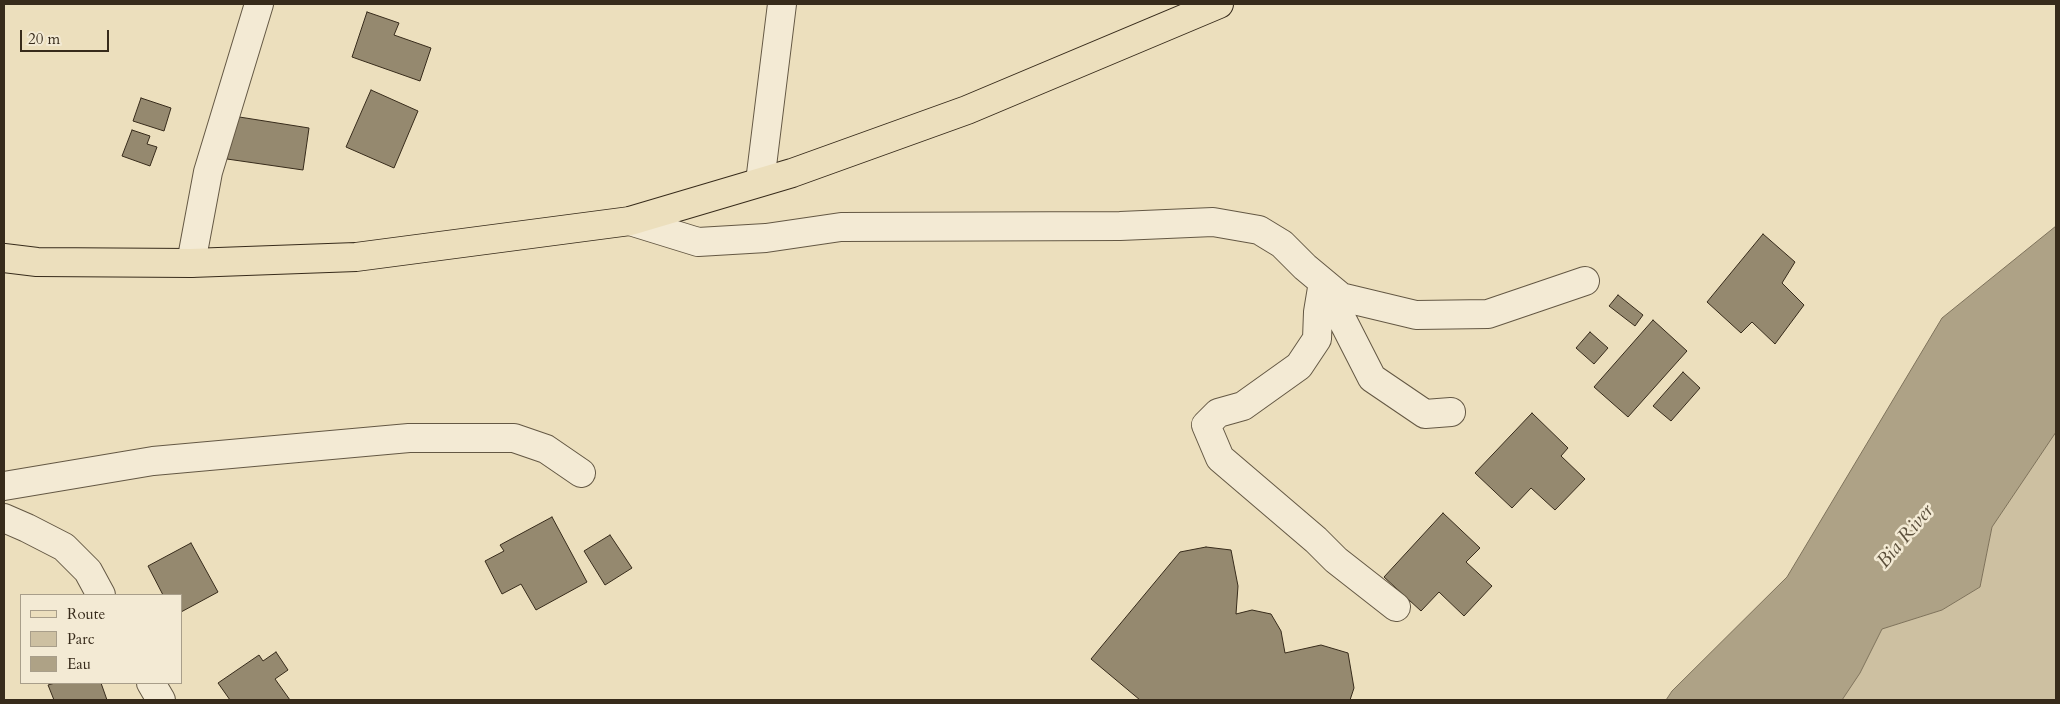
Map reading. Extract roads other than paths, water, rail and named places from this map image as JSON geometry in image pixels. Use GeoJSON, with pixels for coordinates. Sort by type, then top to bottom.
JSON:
{"type":"FeatureCollection","features":[{"type":"Feature","properties":{"kind":"main road"},"geometry":{"type":"LineString","coordinates":[[4,258],[37,262],[191,263],[356,257],[630,221],[792,173],[967,110],[1219,4]]}},
{"type":"Feature","properties":{"kind":"street"},"geometry":{"type":"LineString","coordinates":[[191,263],[208,172],[259,4]]}},
{"type":"Feature","properties":{"kind":"street"},"geometry":{"type":"LineString","coordinates":[[760,182],[782,4]]}},
{"type":"Feature","properties":{"kind":"street"},"geometry":{"type":"LineString","coordinates":[[630,221],[698,242],[766,238],[841,228],[1120,226],[1213,222],[1259,230],[1282,244],[1342,297],[1416,315],[1488,314],[1585,280]]}},
{"type":"Feature","properties":{"kind":"street"},"geometry":{"type":"LineString","coordinates":[[1323,282],[1349,329],[1372,378],[1425,414],[1451,412]]}},
{"type":"Feature","properties":{"kind":"street"},"geometry":{"type":"LineString","coordinates":[[1323,282],[1318,312],[1317,339],[1299,366],[1243,406],[1218,413],[1206,425],[1220,458],[1316,540],[1336,560],[1396,607]]}},
{"type":"Feature","properties":{"kind":"street"},"geometry":{"type":"LineString","coordinates":[[4,486],[153,461],[409,438],[514,438],[546,449],[581,473]]}},
{"type":"Feature","properties":{"kind":"street"},"geometry":{"type":"LineString","coordinates":[[4,518],[64,547],[88,571],[100,594]]}},
{"type":"Feature","properties":{"kind":"street"},"geometry":{"type":"LineString","coordinates":[[152,684],[161,700]]}},
{"type":"Feature","properties":{"kind":"water","name":"Bia River"},"geometry":{"type":"Polygon","coordinates":[[[2056,226],[2056,432],[1992,527],[1980,587],[1942,610],[1882,629],[1860,673],[1842,700],[1666,700],[1672,691],[1787,577],[1942,318],[2056,226]]]}}]}
